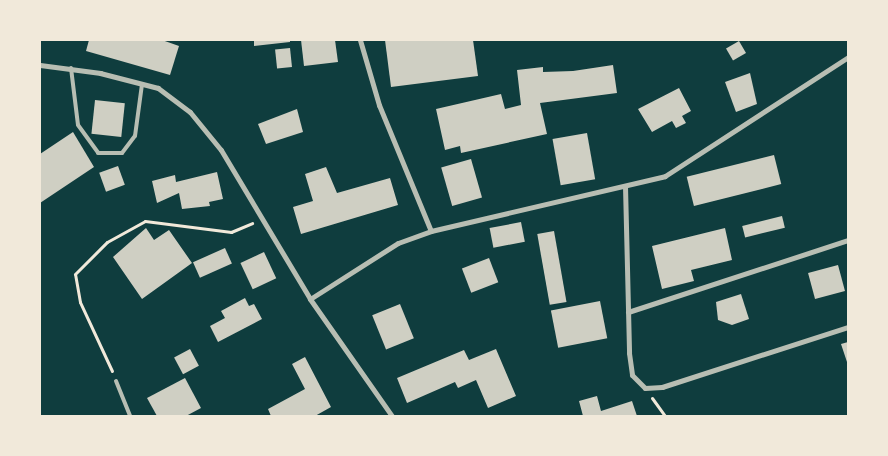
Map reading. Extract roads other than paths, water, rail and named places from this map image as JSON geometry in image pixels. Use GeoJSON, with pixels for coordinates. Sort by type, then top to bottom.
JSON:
{"type":"FeatureCollection","features":[{"type":"Feature","properties":{"kind":"street"},"geometry":{"type":"LineString","coordinates":[[360,40],[379,104],[431,230]]}},
{"type":"Feature","properties":{"kind":"street"},"geometry":{"type":"LineString","coordinates":[[310,299],[398,243],[431,230],[665,176],[704,154],[848,57]]}},
{"type":"Feature","properties":{"kind":"street"},"geometry":{"type":"LineString","coordinates":[[40,65],[71,68],[158,88],[190,112],[221,150],[310,299],[392,416]]}},
{"type":"Feature","properties":{"kind":"street"},"geometry":{"type":"LineString","coordinates":[[625,186],[628,312],[632,374],[645,388],[662,387],[848,327]]}},
{"type":"Feature","properties":{"kind":"street"},"geometry":{"type":"LineString","coordinates":[[628,312],[848,240]]}},
{"type":"Feature","properties":{"kind":"lane"},"geometry":{"type":"LineString","coordinates":[[71,68],[78,125],[98,153],[122,153],[135,136],[142,84]]}},
{"type":"Feature","properties":{"kind":"lane"},"geometry":{"type":"LineString","coordinates":[[116,380],[130,416]]}}]}
